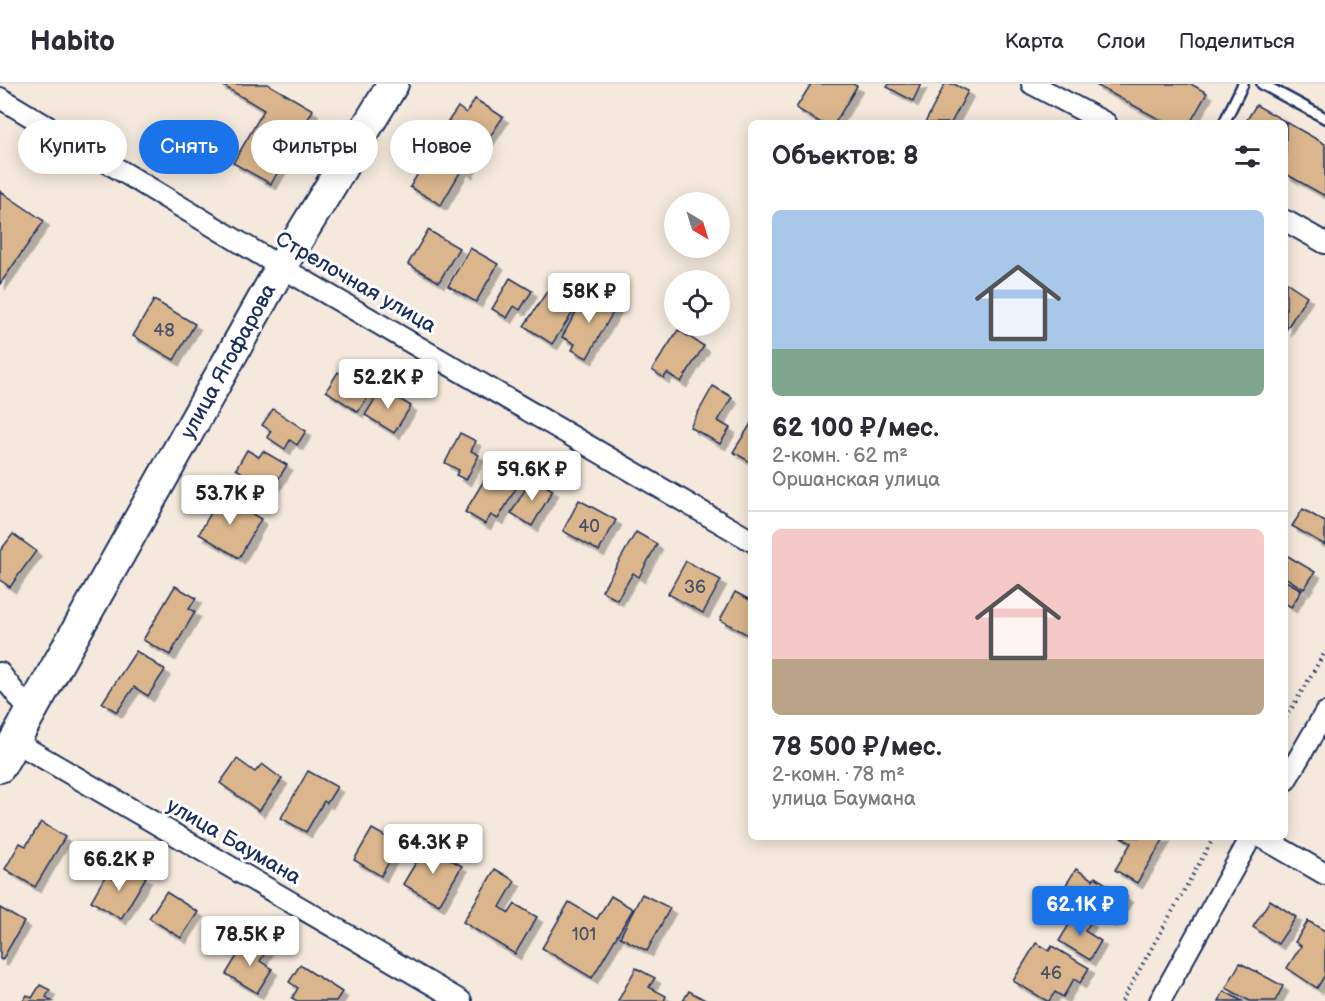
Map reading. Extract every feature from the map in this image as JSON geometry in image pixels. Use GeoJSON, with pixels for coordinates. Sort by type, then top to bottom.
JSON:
{"type":"FeatureCollection","features":[{"type":"Feature","properties":{"kind":"main road","name":"улица Ягофарова"},"geometry":{"type":"LineString","coordinates":[[0,767],[281,267],[393,84]]}},
{"type":"Feature","properties":{"kind":"street"},"geometry":{"type":"LineString","coordinates":[[1032,84],[1100,120]]}},
{"type":"Feature","properties":{"kind":"street","name":"Стрелочная улица"},"geometry":{"type":"LineString","coordinates":[[0,98],[281,267],[748,539]]}},
{"type":"Feature","properties":{"kind":"street"},"geometry":{"type":"LineString","coordinates":[[1288,221],[1325,243]]}},
{"type":"Feature","properties":{"kind":"street"},"geometry":{"type":"LineString","coordinates":[[0,673],[30,712]]}},
{"type":"Feature","properties":{"kind":"street"},"geometry":{"type":"LineString","coordinates":[[1288,777],[1325,713]]}},
{"type":"Feature","properties":{"kind":"street","name":"улица Баумана"},"geometry":{"type":"LineString","coordinates":[[14,741],[461,1001]]}},
{"type":"Feature","properties":{"kind":"street"},"geometry":{"type":"LineString","coordinates":[[1160,1001],[1249,840]]}},
{"type":"Feature","properties":{"kind":"street"},"geometry":{"type":"LineString","coordinates":[[1266,840],[1325,874]]}},
{"type":"Feature","properties":{"kind":"lane"},"geometry":{"type":"LineString","coordinates":[[1225,120],[1243,84]]}},
{"type":"Feature","properties":{"kind":"lane"},"geometry":{"type":"LineString","coordinates":[[1262,84],[1325,118]]}},
{"type":"Feature","properties":{"kind":"path"},"geometry":{"type":"LineString","coordinates":[[1288,715],[1325,652]]}},
{"type":"Feature","properties":{"kind":"path"},"geometry":{"type":"LineString","coordinates":[[1122,1001],[1212,840]]}},
{"type":"Feature","properties":{"kind":"building"},"geometry":{"type":"Polygon","coordinates":[[[220,84],[268,84],[313,110],[307,120],[258,120],[264,110],[220,84]]]}},
{"type":"Feature","properties":{"kind":"building"},"geometry":{"type":"Polygon","coordinates":[[[811,84],[853,84],[857,86],[837,120],[816,120],[796,108],[811,84]]]}},
{"type":"Feature","properties":{"kind":"building"},"geometry":{"type":"Polygon","coordinates":[[[889,84],[921,84],[913,101],[887,87],[889,84]]]}},
{"type":"Feature","properties":{"kind":"building"},"geometry":{"type":"Polygon","coordinates":[[[945,84],[954,84],[968,91],[953,120],[927,120],[945,84]]]}},
{"type":"Feature","properties":{"kind":"building"},"geometry":{"type":"Polygon","coordinates":[[[1094,84],[1191,84],[1207,93],[1192,120],[1160,120],[1094,84]]]}},
{"type":"Feature","properties":{"kind":"building"},"geometry":{"type":"Polygon","coordinates":[[[475,99],[503,117],[493,132],[493,120],[449,120],[458,107],[466,113],[475,99]]]}},
{"type":"Feature","properties":{"kind":"building"},"geometry":{"type":"Polygon","coordinates":[[[1256,105],[1283,120],[1247,120],[1256,105]]]}},
{"type":"Feature","properties":{"kind":"building"},"geometry":{"type":"Polygon","coordinates":[[[1288,123],[1325,144],[1325,196],[1288,175],[1288,123]]]}},
{"type":"Feature","properties":{"kind":"building"},"geometry":{"type":"Polygon","coordinates":[[[251,132],[251,173],[239,166],[239,153],[251,132]]]}},
{"type":"Feature","properties":{"kind":"building"},"geometry":{"type":"Polygon","coordinates":[[[253,174],[277,174],[271,184],[253,174]]]}},
{"type":"Feature","properties":{"kind":"building"},"geometry":{"type":"Polygon","coordinates":[[[418,174],[459,174],[441,205],[410,187],[418,174]]]}},
{"type":"Feature","properties":{"kind":"building"},"geometry":{"type":"Polygon","coordinates":[[[0,191],[44,221],[0,284],[0,191]]]}},
{"type":"Feature","properties":{"kind":"building"},"geometry":{"type":"Polygon","coordinates":[[[428,230],[459,248],[439,282],[408,264],[428,230]]]}},
{"type":"Feature","properties":{"kind":"building"},"geometry":{"type":"Polygon","coordinates":[[[470,248],[498,264],[476,302],[448,286],[470,248]]]}},
{"type":"Feature","properties":{"kind":"building"},"geometry":{"type":"Polygon","coordinates":[[[510,278],[532,291],[520,310],[514,306],[507,318],[492,309],[510,278]]]}},
{"type":"Feature","properties":{"kind":"building"},"geometry":{"type":"Polygon","coordinates":[[[556,278],[584,296],[552,344],[524,326],[556,278]]]}},
{"type":"Feature","properties":{"kind":"building"},"geometry":{"type":"Polygon","coordinates":[[[1288,283],[1307,296],[1288,327],[1288,283]]]}},
{"type":"Feature","properties":{"kind":"building"},"geometry":{"type":"Polygon","coordinates":[[[588,291],[616,307],[587,358],[572,350],[575,344],[562,337],[588,291]]]}},
{"type":"Feature","properties":{"kind":"building"},"geometry":{"type":"Polygon","coordinates":[[[154,300],[195,324],[174,360],[133,336],[154,300]]]}},
{"type":"Feature","properties":{"kind":"building"},"geometry":{"type":"Polygon","coordinates":[[[674,336],[688,336],[704,346],[681,382],[667,373],[664,378],[652,370],[674,336]]]}},
{"type":"Feature","properties":{"kind":"building"},"geometry":{"type":"Polygon","coordinates":[[[349,368],[376,385],[358,412],[326,391],[338,372],[344,376],[349,368]]]}},
{"type":"Feature","properties":{"kind":"building"},"geometry":{"type":"Polygon","coordinates":[[[713,386],[732,397],[718,421],[730,428],[720,444],[690,427],[713,386]]]}},
{"type":"Feature","properties":{"kind":"building"},"geometry":{"type":"Polygon","coordinates":[[[382,388],[411,406],[394,433],[365,415],[382,388]]]}},
{"type":"Feature","properties":{"kind":"building"},"geometry":{"type":"Polygon","coordinates":[[[273,409],[306,431],[297,445],[290,440],[285,449],[267,437],[271,431],[262,425],[273,409]]]}},
{"type":"Feature","properties":{"kind":"building"},"geometry":{"type":"Polygon","coordinates":[[[748,428],[748,461],[733,452],[748,428]]]}},
{"type":"Feature","properties":{"kind":"building"},"geometry":{"type":"Polygon","coordinates":[[[460,433],[476,441],[471,451],[479,455],[466,480],[456,475],[459,470],[445,463],[460,433]]]}},
{"type":"Feature","properties":{"kind":"building"},"geometry":{"type":"Polygon","coordinates":[[[247,450],[259,457],[263,451],[287,465],[271,491],[236,469],[247,450]]]}},
{"type":"Feature","properties":{"kind":"building"},"geometry":{"type":"Polygon","coordinates":[[[498,457],[525,473],[498,519],[491,515],[485,524],[465,512],[498,457]]]}},
{"type":"Feature","properties":{"kind":"building"},"geometry":{"type":"Polygon","coordinates":[[[532,478],[553,490],[532,526],[511,513],[532,478]]]}},
{"type":"Feature","properties":{"kind":"building"},"geometry":{"type":"Polygon","coordinates":[[[221,495],[261,519],[239,558],[199,534],[221,495]]]}},
{"type":"Feature","properties":{"kind":"building"},"geometry":{"type":"Polygon","coordinates":[[[579,500],[616,520],[599,551],[563,531],[579,500]]]}},
{"type":"Feature","properties":{"kind":"building"},"geometry":{"type":"Polygon","coordinates":[[[1303,509],[1325,522],[1325,545],[1292,526],[1303,509]]]}},
{"type":"Feature","properties":{"kind":"building"},"geometry":{"type":"Polygon","coordinates":[[[636,532],[657,544],[639,577],[633,573],[617,600],[602,591],[636,532]]]}},
{"type":"Feature","properties":{"kind":"building"},"geometry":{"type":"Polygon","coordinates":[[[13,534],[36,551],[10,587],[0,580],[0,551],[13,534]]]}},
{"type":"Feature","properties":{"kind":"building"},"geometry":{"type":"Polygon","coordinates":[[[1288,556],[1315,572],[1304,589],[1288,579],[1288,556]]]}},
{"type":"Feature","properties":{"kind":"building"},"geometry":{"type":"Polygon","coordinates":[[[686,561],[721,580],[703,613],[668,594],[686,561]]]}},
{"type":"Feature","properties":{"kind":"building"},"geometry":{"type":"Polygon","coordinates":[[[1288,582],[1302,590],[1291,607],[1288,605],[1288,582]]]}},
{"type":"Feature","properties":{"kind":"building"},"geometry":{"type":"Polygon","coordinates":[[[175,586],[196,598],[189,609],[195,612],[170,655],[143,640],[175,586]]]}},
{"type":"Feature","properties":{"kind":"building"},"geometry":{"type":"Polygon","coordinates":[[[735,592],[748,599],[748,635],[720,620],[735,592]]]}},
{"type":"Feature","properties":{"kind":"building"},"geometry":{"type":"Polygon","coordinates":[[[136,651],[165,670],[148,696],[134,687],[117,712],[102,703],[136,651]]]}},
{"type":"Feature","properties":{"kind":"building"},"geometry":{"type":"Polygon","coordinates":[[[237,759],[255,772],[262,764],[282,779],[259,811],[220,783],[237,759]]]}},
{"type":"Feature","properties":{"kind":"building"},"geometry":{"type":"Polygon","coordinates":[[[308,771],[337,787],[327,803],[324,801],[306,832],[281,818],[308,771]]]}},
{"type":"Feature","properties":{"kind":"building"},"geometry":{"type":"Polygon","coordinates":[[[41,822],[65,837],[35,887],[5,869],[20,843],[26,846],[41,822]]]}},
{"type":"Feature","properties":{"kind":"building"},"geometry":{"type":"Polygon","coordinates":[[[372,829],[399,844],[381,876],[354,860],[372,829]]]}},
{"type":"Feature","properties":{"kind":"building"},"geometry":{"type":"Polygon","coordinates":[[[1126,840],[1163,840],[1137,883],[1115,870],[1131,843],[1126,840]]]}},
{"type":"Feature","properties":{"kind":"building"},"geometry":{"type":"Polygon","coordinates":[[[430,848],[462,866],[439,905],[403,884],[424,849],[429,851],[430,848]]]}},
{"type":"Feature","properties":{"kind":"building"},"geometry":{"type":"Polygon","coordinates":[[[126,866],[146,877],[121,919],[91,901],[106,875],[117,881],[126,866]]]}},
{"type":"Feature","properties":{"kind":"building"},"geometry":{"type":"Polygon","coordinates":[[[495,869],[515,881],[500,907],[509,913],[515,904],[537,917],[515,954],[463,922],[495,869]]]}},
{"type":"Feature","properties":{"kind":"building"},"geometry":{"type":"Polygon","coordinates":[[[1076,869],[1093,880],[1095,877],[1127,897],[1111,922],[1062,891],[1076,869]]]}},
{"type":"Feature","properties":{"kind":"building"},"geometry":{"type":"Polygon","coordinates":[[[166,892],[198,912],[181,938],[149,918],[166,892]]]}},
{"type":"Feature","properties":{"kind":"building"},"geometry":{"type":"Polygon","coordinates":[[[642,894],[670,908],[647,951],[620,937],[642,894]]]}},
{"type":"Feature","properties":{"kind":"building"},"geometry":{"type":"Polygon","coordinates":[[[611,896],[633,909],[592,978],[542,948],[569,902],[597,919],[611,896]]]}},
{"type":"Feature","properties":{"kind":"building"},"geometry":{"type":"Polygon","coordinates":[[[1270,900],[1296,917],[1278,944],[1253,927],[1270,900]]]}},
{"type":"Feature","properties":{"kind":"building"},"geometry":{"type":"Polygon","coordinates":[[[0,908],[24,922],[2,960],[0,959],[0,908]]]}},
{"type":"Feature","properties":{"kind":"building"},"geometry":{"type":"Polygon","coordinates":[[[1076,913],[1091,922],[1085,931],[1101,941],[1090,960],[1059,941],[1076,913]]]}},
{"type":"Feature","properties":{"kind":"building"},"geometry":{"type":"Polygon","coordinates":[[[1308,921],[1325,931],[1325,975],[1317,988],[1287,968],[1301,946],[1295,942],[1308,921]]]}},
{"type":"Feature","properties":{"kind":"building"},"geometry":{"type":"Polygon","coordinates":[[[247,939],[267,950],[260,961],[272,969],[257,993],[226,974],[247,939]]]}},
{"type":"Feature","properties":{"kind":"building"},"geometry":{"type":"Polygon","coordinates":[[[1036,943],[1049,951],[1052,946],[1089,968],[1080,983],[1074,979],[1063,997],[1055,992],[1047,1001],[1013,981],[1036,943]]]}},
{"type":"Feature","properties":{"kind":"building"},"geometry":{"type":"Polygon","coordinates":[[[1240,963],[1283,986],[1275,1001],[1250,1001],[1226,988],[1240,963]]]}},
{"type":"Feature","properties":{"kind":"building"},"geometry":{"type":"Polygon","coordinates":[[[300,965],[342,992],[336,1001],[297,1001],[292,998],[298,988],[289,982],[300,965]]]}},
{"type":"Feature","properties":{"kind":"building"},"geometry":{"type":"Polygon","coordinates":[[[636,968],[655,978],[649,987],[666,996],[664,1001],[618,1001],[636,968]]]}},
{"type":"Feature","properties":{"kind":"building"},"geometry":{"type":"Polygon","coordinates":[[[40,985],[50,990],[46,997],[52,1001],[23,1001],[27,995],[32,998],[40,985]]]}},
{"type":"Feature","properties":{"kind":"building"},"geometry":{"type":"Polygon","coordinates":[[[689,991],[707,1001],[683,1001],[689,991]]]}},
{"type":"Feature","properties":{"kind":"building"},"geometry":{"type":"Polygon","coordinates":[[[1224,991],[1242,1001],[1219,1001],[1224,991]]]}}]}
